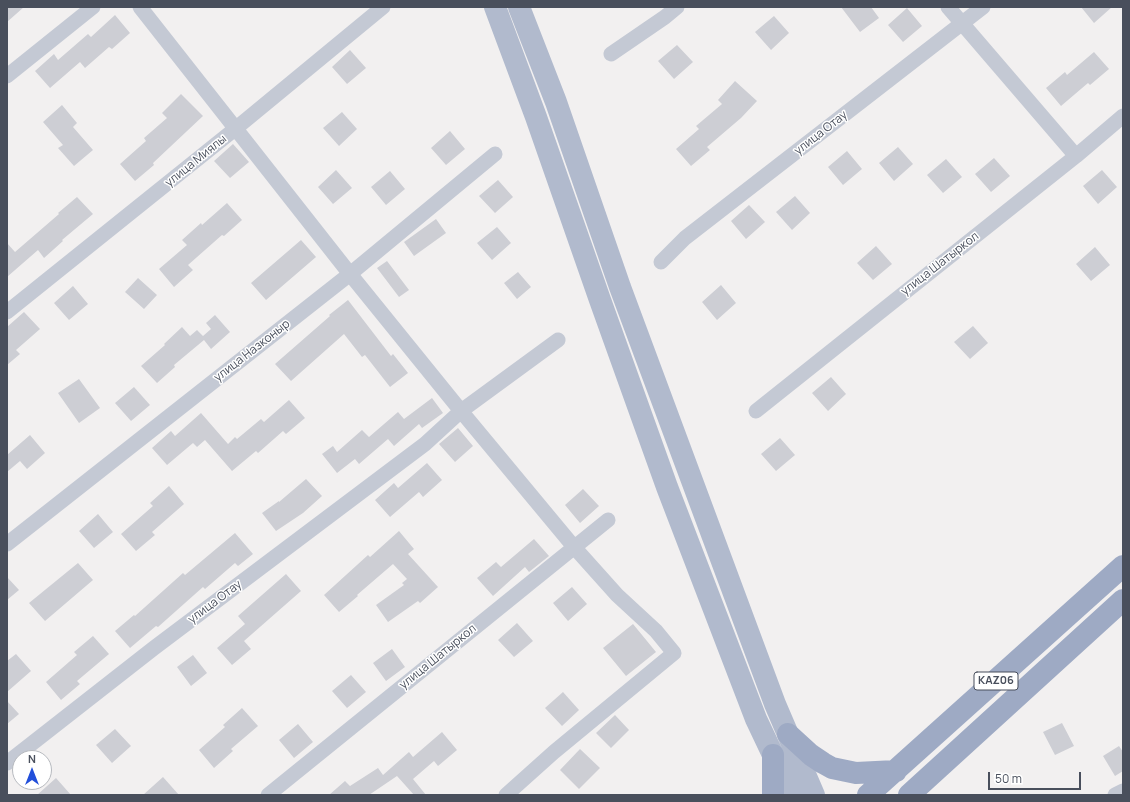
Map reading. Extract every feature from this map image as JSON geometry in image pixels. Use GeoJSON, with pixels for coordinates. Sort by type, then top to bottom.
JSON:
{"type":"FeatureCollection","features":[{"type":"Feature","properties":{"kind":"highway","name":"KАZ06"},"geometry":{"type":"LineString","coordinates":[[868,795],[1123,566]]}},
{"type":"Feature","properties":{"kind":"highway","name":"KАZ06"},"geometry":{"type":"LineString","coordinates":[[910,795],[1123,600]]}},
{"type":"Feature","properties":{"kind":"highway"},"geometry":{"type":"LineString","coordinates":[[788,734],[811,755],[832,768],[856,773],[896,770]]}},
{"type":"Feature","properties":{"kind":"highway"},"geometry":{"type":"LineString","coordinates":[[773,755],[773,795]]}},
{"type":"Feature","properties":{"kind":"main road"},"geometry":{"type":"LineString","coordinates":[[495,7],[536,116],[669,494],[756,719],[792,795]]}},
{"type":"Feature","properties":{"kind":"main road"},"geometry":{"type":"LineString","coordinates":[[519,7],[556,102],[623,294],[775,704],[814,795]]}},
{"type":"Feature","properties":{"kind":"street"},"geometry":{"type":"LineString","coordinates":[[7,76],[93,7]]}},
{"type":"Feature","properties":{"kind":"street"},"geometry":{"type":"LineString","coordinates":[[140,7],[350,274],[574,547],[617,595],[656,631],[674,653],[554,752],[506,795]]}},
{"type":"Feature","properties":{"kind":"street","name":"улица Миялы"},"geometry":{"type":"LineString","coordinates":[[7,312],[235,129],[383,7]]}},
{"type":"Feature","properties":{"kind":"street"},"geometry":{"type":"LineString","coordinates":[[611,54],[677,7]]}},
{"type":"Feature","properties":{"kind":"street"},"geometry":{"type":"LineString","coordinates":[[948,7],[961,24],[1076,156]]}},
{"type":"Feature","properties":{"kind":"street","name":"улица Отау"},"geometry":{"type":"LineString","coordinates":[[661,262],[686,238],[983,7]]}},
{"type":"Feature","properties":{"kind":"street","name":"улица Шатыркол"},"geometry":{"type":"LineString","coordinates":[[756,411],[1076,156],[1123,116]]}},
{"type":"Feature","properties":{"kind":"street","name":"улица Назконыр"},"geometry":{"type":"LineString","coordinates":[[7,544],[350,274],[495,154]]}},
{"type":"Feature","properties":{"kind":"street","name":"улица Отау"},"geometry":{"type":"LineString","coordinates":[[7,763],[154,648],[425,444],[461,410],[558,340]]}},
{"type":"Feature","properties":{"kind":"street","name":"улица Шатыркол"},"geometry":{"type":"LineString","coordinates":[[268,795],[608,520]]}},
{"type":"Feature","properties":{"kind":"street"},"geometry":{"type":"LineString","coordinates":[[1115,795],[1123,791]]}},
{"type":"Feature","properties":{"kind":"building"},"geometry":{"type":"Polygon","coordinates":[[[7,7],[24,7],[7,22],[7,7]]]}},
{"type":"Feature","properties":{"kind":"building"},"geometry":{"type":"Polygon","coordinates":[[[841,7],[871,7],[879,18],[860,32],[841,7]]]}},
{"type":"Feature","properties":{"kind":"building"},"geometry":{"type":"Polygon","coordinates":[[[1081,7],[1112,7],[1094,23],[1081,7]]]}},
{"type":"Feature","properties":{"kind":"building"},"geometry":{"type":"Polygon","coordinates":[[[907,8],[922,26],[903,42],[888,25],[907,8]]]}},
{"type":"Feature","properties":{"kind":"building"},"geometry":{"type":"Polygon","coordinates":[[[115,15],[130,33],[112,49],[109,47],[85,68],[80,62],[50,88],[35,71],[54,54],[58,60],[88,34],[91,37],[115,15]]]}},
{"type":"Feature","properties":{"kind":"building"},"geometry":{"type":"Polygon","coordinates":[[[774,16],[789,33],[771,50],[755,32],[774,16]]]}},
{"type":"Feature","properties":{"kind":"building"},"geometry":{"type":"Polygon","coordinates":[[[677,45],[693,62],[674,79],[658,61],[677,45]]]}},
{"type":"Feature","properties":{"kind":"building"},"geometry":{"type":"Polygon","coordinates":[[[350,50],[366,68],[347,84],[332,67],[350,50]]]}},
{"type":"Feature","properties":{"kind":"building"},"geometry":{"type":"Polygon","coordinates":[[[1094,52],[1109,69],[1090,85],[1088,83],[1061,106],[1046,88],[1065,72],[1067,75],[1094,52]]]}},
{"type":"Feature","properties":{"kind":"building"},"geometry":{"type":"Polygon","coordinates":[[[735,81],[757,101],[741,118],[707,147],[710,150],[691,166],[676,149],[699,129],[696,126],[722,104],[718,100],[735,81]]]}},
{"type":"Feature","properties":{"kind":"building"},"geometry":{"type":"Polygon","coordinates":[[[181,94],[203,116],[153,163],[154,165],[135,181],[120,164],[146,141],[144,138],[167,118],[162,113],[181,94]]]}},
{"type":"Feature","properties":{"kind":"building"},"geometry":{"type":"Polygon","coordinates":[[[62,105],[77,123],[73,127],[93,150],[74,166],[58,148],[63,145],[43,122],[62,105]]]}},
{"type":"Feature","properties":{"kind":"building"},"geometry":{"type":"Polygon","coordinates":[[[342,112],[357,129],[339,146],[323,128],[342,112]]]}},
{"type":"Feature","properties":{"kind":"building"},"geometry":{"type":"Polygon","coordinates":[[[450,131],[465,149],[446,165],[431,148],[450,131]]]}},
{"type":"Feature","properties":{"kind":"building"},"geometry":{"type":"Polygon","coordinates":[[[233,144],[249,162],[230,178],[214,161],[233,144]]]}},
{"type":"Feature","properties":{"kind":"building"},"geometry":{"type":"Polygon","coordinates":[[[898,147],[913,164],[894,181],[879,163],[898,147]]]}},
{"type":"Feature","properties":{"kind":"building"},"geometry":{"type":"Polygon","coordinates":[[[847,151],[862,169],[843,185],[828,167],[847,151]]]}},
{"type":"Feature","properties":{"kind":"building"},"geometry":{"type":"Polygon","coordinates":[[[994,158],[1010,176],[991,192],[975,174],[994,158]]]}},
{"type":"Feature","properties":{"kind":"building"},"geometry":{"type":"Polygon","coordinates":[[[946,159],[962,177],[943,193],[927,175],[946,159]]]}},
{"type":"Feature","properties":{"kind":"building"},"geometry":{"type":"Polygon","coordinates":[[[336,170],[352,188],[333,204],[318,187],[336,170]]]}},
{"type":"Feature","properties":{"kind":"building"},"geometry":{"type":"Polygon","coordinates":[[[1102,170],[1117,187],[1098,204],[1083,186],[1102,170]]]}},
{"type":"Feature","properties":{"kind":"building"},"geometry":{"type":"Polygon","coordinates":[[[390,171],[405,189],[386,205],[371,187],[390,171]]]}},
{"type":"Feature","properties":{"kind":"building"},"geometry":{"type":"Polygon","coordinates":[[[498,180],[513,197],[495,213],[479,196],[498,180]]]}},
{"type":"Feature","properties":{"kind":"building"},"geometry":{"type":"Polygon","coordinates":[[[795,196],[810,213],[792,230],[776,212],[795,196]]]}},
{"type":"Feature","properties":{"kind":"building"},"geometry":{"type":"Polygon","coordinates":[[[77,197],[93,214],[62,240],[63,241],[44,258],[38,250],[7,277],[7,243],[15,252],[77,197]]]}},
{"type":"Feature","properties":{"kind":"building"},"geometry":{"type":"Polygon","coordinates":[[[227,203],[242,220],[224,236],[222,235],[188,265],[193,270],[174,287],[159,269],[187,245],[182,240],[227,203]]]}},
{"type":"Feature","properties":{"kind":"building"},"geometry":{"type":"Polygon","coordinates":[[[749,205],[765,222],[746,239],[731,221],[749,205]]]}},
{"type":"Feature","properties":{"kind":"building"},"geometry":{"type":"Polygon","coordinates":[[[436,219],[446,233],[414,256],[404,242],[436,219]]]}},
{"type":"Feature","properties":{"kind":"building"},"geometry":{"type":"Polygon","coordinates":[[[497,227],[511,243],[492,260],[477,243],[497,227]]]}},
{"type":"Feature","properties":{"kind":"building"},"geometry":{"type":"Polygon","coordinates":[[[301,240],[316,257],[266,300],[251,283],[301,240]]]}},
{"type":"Feature","properties":{"kind":"building"},"geometry":{"type":"Polygon","coordinates":[[[876,246],[892,264],[873,280],[857,263],[876,246]]]}},
{"type":"Feature","properties":{"kind":"building"},"geometry":{"type":"Polygon","coordinates":[[[1095,247],[1110,265],[1091,281],[1076,264],[1095,247]]]}},
{"type":"Feature","properties":{"kind":"building"},"geometry":{"type":"Polygon","coordinates":[[[387,261],[409,290],[399,297],[377,268],[387,261]]]}},
{"type":"Feature","properties":{"kind":"building"},"geometry":{"type":"Polygon","coordinates":[[[518,272],[531,287],[517,299],[504,283],[518,272]]]}},
{"type":"Feature","properties":{"kind":"building"},"geometry":{"type":"Polygon","coordinates":[[[138,278],[157,295],[144,309],[125,292],[138,278]]]}},
{"type":"Feature","properties":{"kind":"building"},"geometry":{"type":"Polygon","coordinates":[[[721,285],[736,303],[717,320],[702,302],[721,285]]]}},
{"type":"Feature","properties":{"kind":"building"},"geometry":{"type":"Polygon","coordinates":[[[73,286],[88,304],[69,320],[54,303],[73,286]]]}},
{"type":"Feature","properties":{"kind":"building"},"geometry":{"type":"Polygon","coordinates":[[[348,300],[391,356],[393,354],[408,373],[390,387],[365,355],[362,357],[344,334],[291,381],[275,364],[330,316],[329,315],[348,300]]]}},
{"type":"Feature","properties":{"kind":"building"},"geometry":{"type":"Polygon","coordinates":[[[24,312],[40,329],[16,350],[20,354],[7,365],[7,327],[24,312]]]}},
{"type":"Feature","properties":{"kind":"building"},"geometry":{"type":"Polygon","coordinates":[[[215,315],[230,332],[211,349],[204,340],[174,365],[175,367],[157,383],[141,366],[165,345],[164,344],[182,327],[190,336],[197,330],[203,336],[211,329],[206,323],[215,315]]]}},
{"type":"Feature","properties":{"kind":"building"},"geometry":{"type":"Polygon","coordinates":[[[973,326],[988,343],[970,359],[954,342],[973,326]]]}},
{"type":"Feature","properties":{"kind":"building"},"geometry":{"type":"Polygon","coordinates":[[[831,377],[846,394],[828,411],[812,393],[831,377]]]}},
{"type":"Feature","properties":{"kind":"building"},"geometry":{"type":"Polygon","coordinates":[[[79,379],[100,408],[79,423],[58,393],[79,379]]]}},
{"type":"Feature","properties":{"kind":"building"},"geometry":{"type":"Polygon","coordinates":[[[134,387],[150,405],[131,421],[115,403],[134,387]]]}},
{"type":"Feature","properties":{"kind":"building"},"geometry":{"type":"Polygon","coordinates":[[[432,398],[443,413],[422,428],[419,424],[394,446],[388,439],[359,464],[355,459],[337,473],[322,454],[333,446],[337,452],[362,430],[369,437],[398,412],[404,419],[432,398]]]}},
{"type":"Feature","properties":{"kind":"building"},"geometry":{"type":"Polygon","coordinates":[[[289,400],[305,418],[286,434],[283,431],[258,453],[256,451],[232,471],[205,440],[197,447],[193,443],[167,465],[152,448],[171,431],[175,436],[201,413],[228,444],[235,437],[237,439],[261,419],[264,422],[289,400]]]}},
{"type":"Feature","properties":{"kind":"building"},"geometry":{"type":"Polygon","coordinates":[[[458,428],[473,446],[455,462],[439,444],[458,428]]]}},
{"type":"Feature","properties":{"kind":"building"},"geometry":{"type":"Polygon","coordinates":[[[30,435],[45,453],[27,469],[20,461],[7,472],[7,455],[30,435]]]}},
{"type":"Feature","properties":{"kind":"building"},"geometry":{"type":"Polygon","coordinates":[[[780,438],[795,455],[776,471],[761,454],[780,438]]]}},
{"type":"Feature","properties":{"kind":"building"},"geometry":{"type":"Polygon","coordinates":[[[427,463],[442,480],[423,497],[419,492],[390,517],[375,500],[394,483],[398,488],[427,463]]]}},
{"type":"Feature","properties":{"kind":"building"},"geometry":{"type":"Polygon","coordinates":[[[306,479],[322,496],[303,513],[276,531],[262,513],[279,502],[306,479]]]}},
{"type":"Feature","properties":{"kind":"building"},"geometry":{"type":"Polygon","coordinates":[[[169,486],[184,504],[152,532],[155,535],[136,551],[121,534],[153,506],[150,503],[169,486]]]}},
{"type":"Feature","properties":{"kind":"building"},"geometry":{"type":"Polygon","coordinates":[[[583,489],[599,506],[580,523],[565,505],[583,489]]]}},
{"type":"Feature","properties":{"kind":"building"},"geometry":{"type":"Polygon","coordinates":[[[98,514],[113,532],[94,548],[79,531],[98,514]]]}},
{"type":"Feature","properties":{"kind":"building"},"geometry":{"type":"Polygon","coordinates":[[[399,531],[414,549],[408,554],[438,587],[420,603],[418,601],[388,622],[376,605],[404,585],[402,583],[407,579],[393,564],[339,612],[324,595],[368,555],[370,557],[399,531]]]}},
{"type":"Feature","properties":{"kind":"building"},"geometry":{"type":"Polygon","coordinates":[[[235,533],[253,554],[238,566],[235,563],[205,589],[203,587],[158,627],[156,626],[130,648],[115,631],[134,615],[135,616],[183,573],[185,575],[235,533]]]}},
{"type":"Feature","properties":{"kind":"building"},"geometry":{"type":"Polygon","coordinates":[[[534,539],[549,556],[529,572],[525,567],[493,596],[477,578],[496,562],[501,567],[534,539]]]}},
{"type":"Feature","properties":{"kind":"building"},"geometry":{"type":"Polygon","coordinates":[[[78,563],[93,580],[45,621],[29,603],[78,563]]]}},
{"type":"Feature","properties":{"kind":"building"},"geometry":{"type":"Polygon","coordinates":[[[286,574],[301,591],[244,641],[251,649],[232,665],[217,648],[245,624],[238,616],[286,574]]]}},
{"type":"Feature","properties":{"kind":"building"},"geometry":{"type":"Polygon","coordinates":[[[7,577],[19,590],[7,600],[7,577]]]}},
{"type":"Feature","properties":{"kind":"building"},"geometry":{"type":"Polygon","coordinates":[[[572,587],[587,604],[568,621],[553,603],[572,587]]]}},
{"type":"Feature","properties":{"kind":"building"},"geometry":{"type":"Polygon","coordinates":[[[517,623],[533,641],[514,657],[498,640],[517,623]]]}},
{"type":"Feature","properties":{"kind":"building"},"geometry":{"type":"Polygon","coordinates":[[[633,624],[656,652],[626,676],[603,648],[633,624]]]}},
{"type":"Feature","properties":{"kind":"building"},"geometry":{"type":"Polygon","coordinates":[[[93,636],[109,654],[77,681],[80,684],[61,700],[46,682],[77,655],[74,652],[93,636]]]}},
{"type":"Feature","properties":{"kind":"building"},"geometry":{"type":"Polygon","coordinates":[[[392,649],[405,667],[386,681],[373,663],[392,649]]]}},
{"type":"Feature","properties":{"kind":"building"},"geometry":{"type":"Polygon","coordinates":[[[16,654],[31,671],[7,692],[7,661],[16,654]]]}},
{"type":"Feature","properties":{"kind":"building"},"geometry":{"type":"Polygon","coordinates":[[[193,655],[207,673],[191,686],[177,667],[193,655]]]}},
{"type":"Feature","properties":{"kind":"building"},"geometry":{"type":"Polygon","coordinates":[[[351,675],[366,692],[347,708],[332,691],[351,675]]]}},
{"type":"Feature","properties":{"kind":"building"},"geometry":{"type":"Polygon","coordinates":[[[563,692],[579,710],[562,726],[545,708],[563,692]]]}},
{"type":"Feature","properties":{"kind":"building"},"geometry":{"type":"Polygon","coordinates":[[[7,701],[19,714],[7,724],[7,701]]]}},
{"type":"Feature","properties":{"kind":"building"},"geometry":{"type":"Polygon","coordinates":[[[242,708],[258,726],[231,749],[233,751],[214,768],[199,750],[225,727],[223,725],[242,708]]]}},
{"type":"Feature","properties":{"kind":"building"},"geometry":{"type":"Polygon","coordinates":[[[615,715],[629,730],[611,748],[596,733],[615,715]]]}},
{"type":"Feature","properties":{"kind":"building"},"geometry":{"type":"Polygon","coordinates":[[[1062,723],[1074,746],[1055,755],[1043,732],[1062,723]]]}},
{"type":"Feature","properties":{"kind":"building"},"geometry":{"type":"Polygon","coordinates":[[[298,724],[313,742],[294,758],[279,740],[298,724]]]}},
{"type":"Feature","properties":{"kind":"building"},"geometry":{"type":"Polygon","coordinates":[[[115,729],[131,746],[112,763],[96,745],[115,729]]]}},
{"type":"Feature","properties":{"kind":"building"},"geometry":{"type":"Polygon","coordinates":[[[442,732],[457,750],[438,766],[434,761],[413,779],[426,795],[414,795],[397,776],[369,795],[329,795],[345,781],[350,786],[378,768],[383,775],[409,752],[413,757],[442,732]]]}},
{"type":"Feature","properties":{"kind":"building"},"geometry":{"type":"Polygon","coordinates":[[[1119,746],[1123,752],[1123,771],[1115,776],[1103,756],[1119,746]]]}},
{"type":"Feature","properties":{"kind":"building"},"geometry":{"type":"Polygon","coordinates":[[[580,749],[600,768],[579,789],[560,770],[580,749]]]}},
{"type":"Feature","properties":{"kind":"building"},"geometry":{"type":"Polygon","coordinates":[[[163,777],[179,795],[143,795],[163,777]]]}},
{"type":"Feature","properties":{"kind":"building"},"geometry":{"type":"Polygon","coordinates":[[[56,778],[71,795],[37,795],[43,790],[52,790],[52,782],[56,778]]]}}]}
